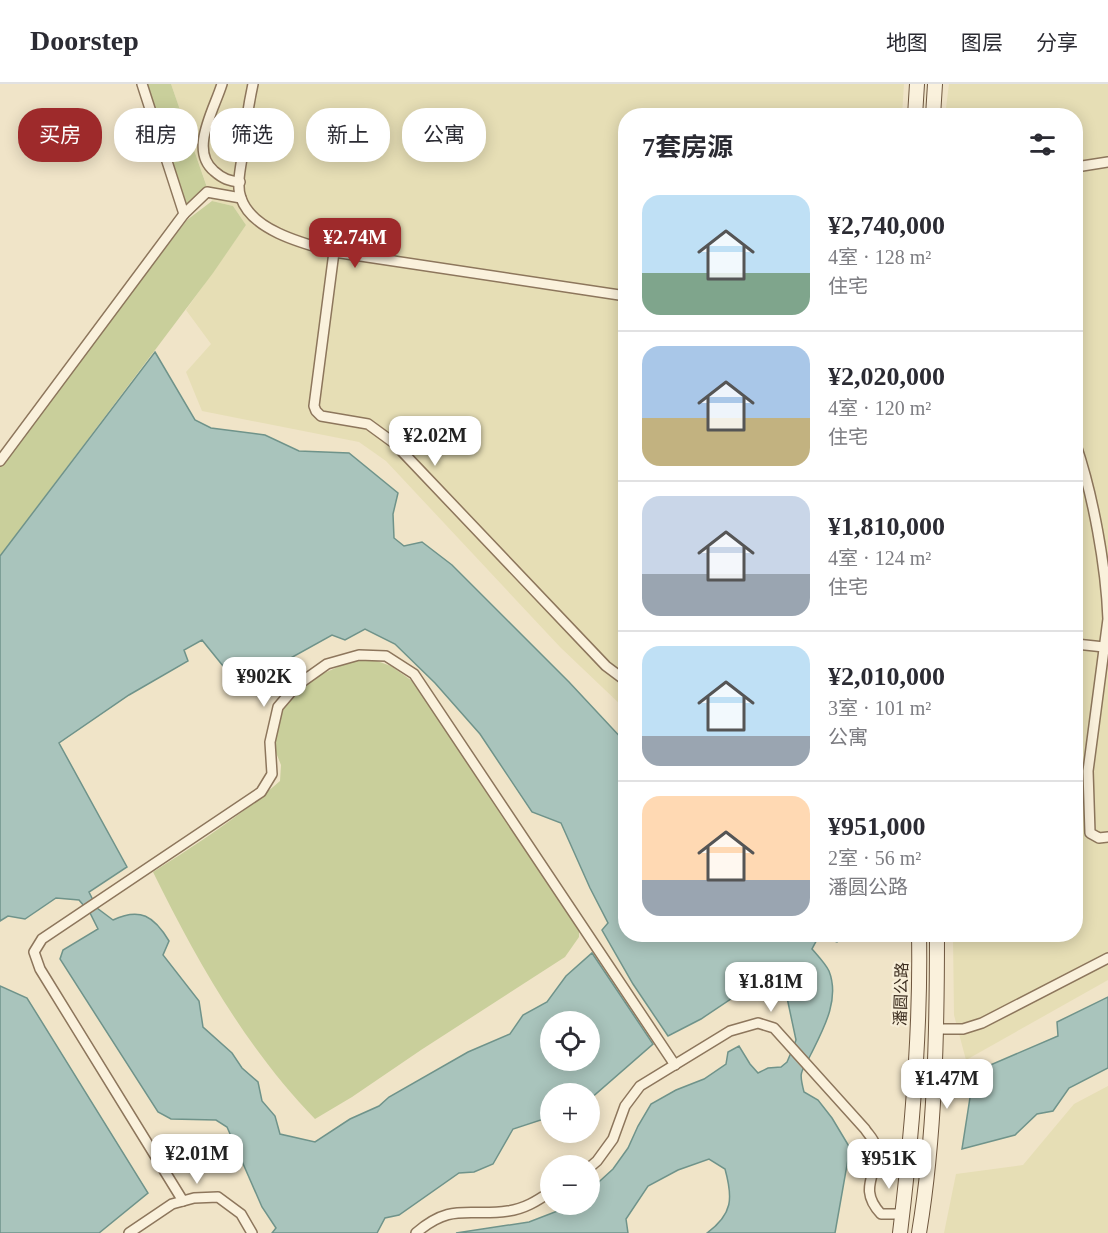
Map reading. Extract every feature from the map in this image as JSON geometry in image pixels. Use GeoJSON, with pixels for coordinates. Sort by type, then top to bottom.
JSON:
{"type":"FeatureCollection","features":[{"type":"Feature","properties":{"kind":"main road"},"geometry":{"type":"LineString","coordinates":[[916,108],[918,84]]}},
{"type":"Feature","properties":{"kind":"main road"},"geometry":{"type":"LineString","coordinates":[[934,108],[935,84]]}},
{"type":"Feature","properties":{"kind":"main road","name":"潘圆公路"},"geometry":{"type":"LineString","coordinates":[[900,1233],[910,1150],[919,942]]}},
{"type":"Feature","properties":{"kind":"main road"},"geometry":{"type":"LineString","coordinates":[[919,1233],[934,1069],[937,942]]}},
{"type":"Feature","properties":{"kind":"street"},"geometry":{"type":"LineString","coordinates":[[142,84],[184,214]]}},
{"type":"Feature","properties":{"kind":"street"},"geometry":{"type":"LineString","coordinates":[[222,84],[203,144],[204,159],[222,178],[240,182]]}},
{"type":"Feature","properties":{"kind":"street"},"geometry":{"type":"LineString","coordinates":[[253,84],[248,103],[240,198],[257,220],[266,226],[303,243],[334,252],[618,295]]}},
{"type":"Feature","properties":{"kind":"street"},"geometry":{"type":"LineString","coordinates":[[1083,166],[1108,162]]}},
{"type":"Feature","properties":{"kind":"street"},"geometry":{"type":"LineString","coordinates":[[0,461],[184,214],[207,192],[240,198]]}},
{"type":"Feature","properties":{"kind":"street"},"geometry":{"type":"LineString","coordinates":[[334,252],[314,405],[316,411],[321,416],[368,424],[394,443],[606,666],[618,675]]}},
{"type":"Feature","properties":{"kind":"street"},"geometry":{"type":"LineString","coordinates":[[1083,472],[1092,506],[1107,598],[1108,619],[1088,771],[1090,833],[1099,838],[1108,837]]}},
{"type":"Feature","properties":{"kind":"street"},"geometry":{"type":"LineString","coordinates":[[1083,645],[1104,647]]}},
{"type":"Feature","properties":{"kind":"street"},"geometry":{"type":"LineString","coordinates":[[183,1201],[40,969],[34,952],[42,939],[261,792],[272,774],[270,742],[278,707],[296,686],[327,664],[359,655],[387,656],[414,674],[675,1065]]}},
{"type":"Feature","properties":{"kind":"street"},"geometry":{"type":"LineString","coordinates":[[935,1029],[963,1029],[982,1023],[1108,958]]}},
{"type":"Feature","properties":{"kind":"street"},"geometry":{"type":"LineString","coordinates":[[600,1157],[613,1139],[625,1106],[640,1086],[730,1031],[758,1023],[774,1028],[875,1143],[876,1157],[869,1184],[871,1204],[881,1214],[902,1214]]}},
{"type":"Feature","properties":{"kind":"street"},"geometry":{"type":"LineString","coordinates":[[129,1233],[172,1204],[194,1198],[218,1197],[241,1214],[252,1233]]}},
{"type":"Feature","properties":{"kind":"street"},"geometry":{"type":"LineString","coordinates":[[416,1233],[430,1221],[458,1212],[509,1211],[531,1205],[540,1199]]}},
{"type":"Feature","properties":{"kind":"shaded area"},"geometry":{"type":"Polygon","coordinates":[[[171,84],[904,84],[902,108],[618,108],[618,702],[560,647],[386,461],[359,442],[202,411],[186,372],[211,344],[186,310],[246,225],[233,206],[212,201],[198,161],[198,108],[179,108],[171,84]]]}},
{"type":"Feature","properties":{"kind":"shaded area"},"geometry":{"type":"Polygon","coordinates":[[[949,84],[1108,84],[1108,980],[966,1060],[954,1015],[953,942],[1083,942],[1083,108],[946,108],[949,84]]]}},
{"type":"Feature","properties":{"kind":"shaded area"},"geometry":{"type":"Polygon","coordinates":[[[1108,1086],[1108,1233],[944,1233],[956,1174],[1023,1165],[1074,1104],[1108,1086]]]}},
{"type":"Feature","properties":{"kind":"green space"},"geometry":{"type":"Polygon","coordinates":[[[141,84],[171,84],[179,108],[149,108],[141,84]]]}},
{"type":"Feature","properties":{"kind":"green space"},"geometry":{"type":"Polygon","coordinates":[[[167,162],[198,162],[210,196],[183,208],[167,162]]]}},
{"type":"Feature","properties":{"kind":"green space"},"geometry":{"type":"Polygon","coordinates":[[[212,201],[233,206],[246,225],[213,273],[0,556],[0,464],[187,220],[212,201]]]}},
{"type":"Feature","properties":{"kind":"green space"},"geometry":{"type":"Polygon","coordinates":[[[363,656],[391,666],[415,683],[579,916],[579,937],[565,957],[315,1119],[290,1092],[245,1033],[205,971],[153,872],[234,818],[280,781],[281,765],[271,740],[273,718],[315,677],[363,656]]]}},
{"type":"Feature","properties":{"kind":"water"},"geometry":{"type":"Polygon","coordinates":[[[155,352],[195,420],[211,428],[265,435],[299,451],[349,453],[398,493],[393,514],[394,538],[404,546],[422,542],[452,565],[618,734],[618,942],[816,942],[812,949],[829,971],[833,992],[832,1003],[825,1024],[803,1068],[801,1079],[804,1092],[818,1100],[850,1148],[835,1233],[707,1233],[722,1219],[730,1197],[725,1169],[709,1159],[678,1170],[648,1186],[626,1219],[628,1233],[456,1233],[529,1222],[547,1215],[600,1215],[600,1181],[613,1169],[628,1148],[651,1104],[676,1090],[704,1079],[726,1064],[728,1052],[739,1046],[758,1073],[768,1068],[781,1067],[787,1062],[796,1040],[786,993],[763,988],[737,995],[701,1019],[668,1036],[633,984],[602,930],[608,923],[561,823],[532,812],[480,734],[435,683],[395,644],[365,629],[345,640],[332,635],[278,665],[276,677],[245,693],[202,640],[184,650],[188,661],[129,695],[59,743],[127,867],[89,892],[97,908],[113,920],[139,914],[158,925],[169,941],[163,955],[199,1001],[203,1027],[232,1053],[242,1068],[258,1082],[262,1101],[275,1116],[280,1134],[315,1142],[350,1119],[379,1106],[389,1097],[468,1052],[510,1034],[523,1015],[547,1002],[566,976],[592,953],[653,1044],[600,1090],[600,1083],[540,1083],[540,1120],[513,1129],[493,1164],[474,1172],[459,1173],[399,1215],[385,1218],[377,1233],[272,1233],[276,1228],[262,1207],[227,1127],[216,1120],[171,1119],[158,1112],[60,959],[63,950],[98,929],[90,913],[79,900],[56,898],[25,919],[8,916],[0,921],[0,556],[155,352]]]}},
{"type":"Feature","properties":{"kind":"water"},"geometry":{"type":"Polygon","coordinates":[[[0,986],[27,998],[148,1193],[99,1233],[0,1233],[0,986]]]}},
{"type":"Feature","properties":{"kind":"water"},"geometry":{"type":"Polygon","coordinates":[[[1108,997],[1108,1068],[1069,1088],[1053,1111],[1037,1114],[1015,1135],[962,1149],[974,1072],[1058,1036],[1057,1022],[1108,997]]]}}]}
